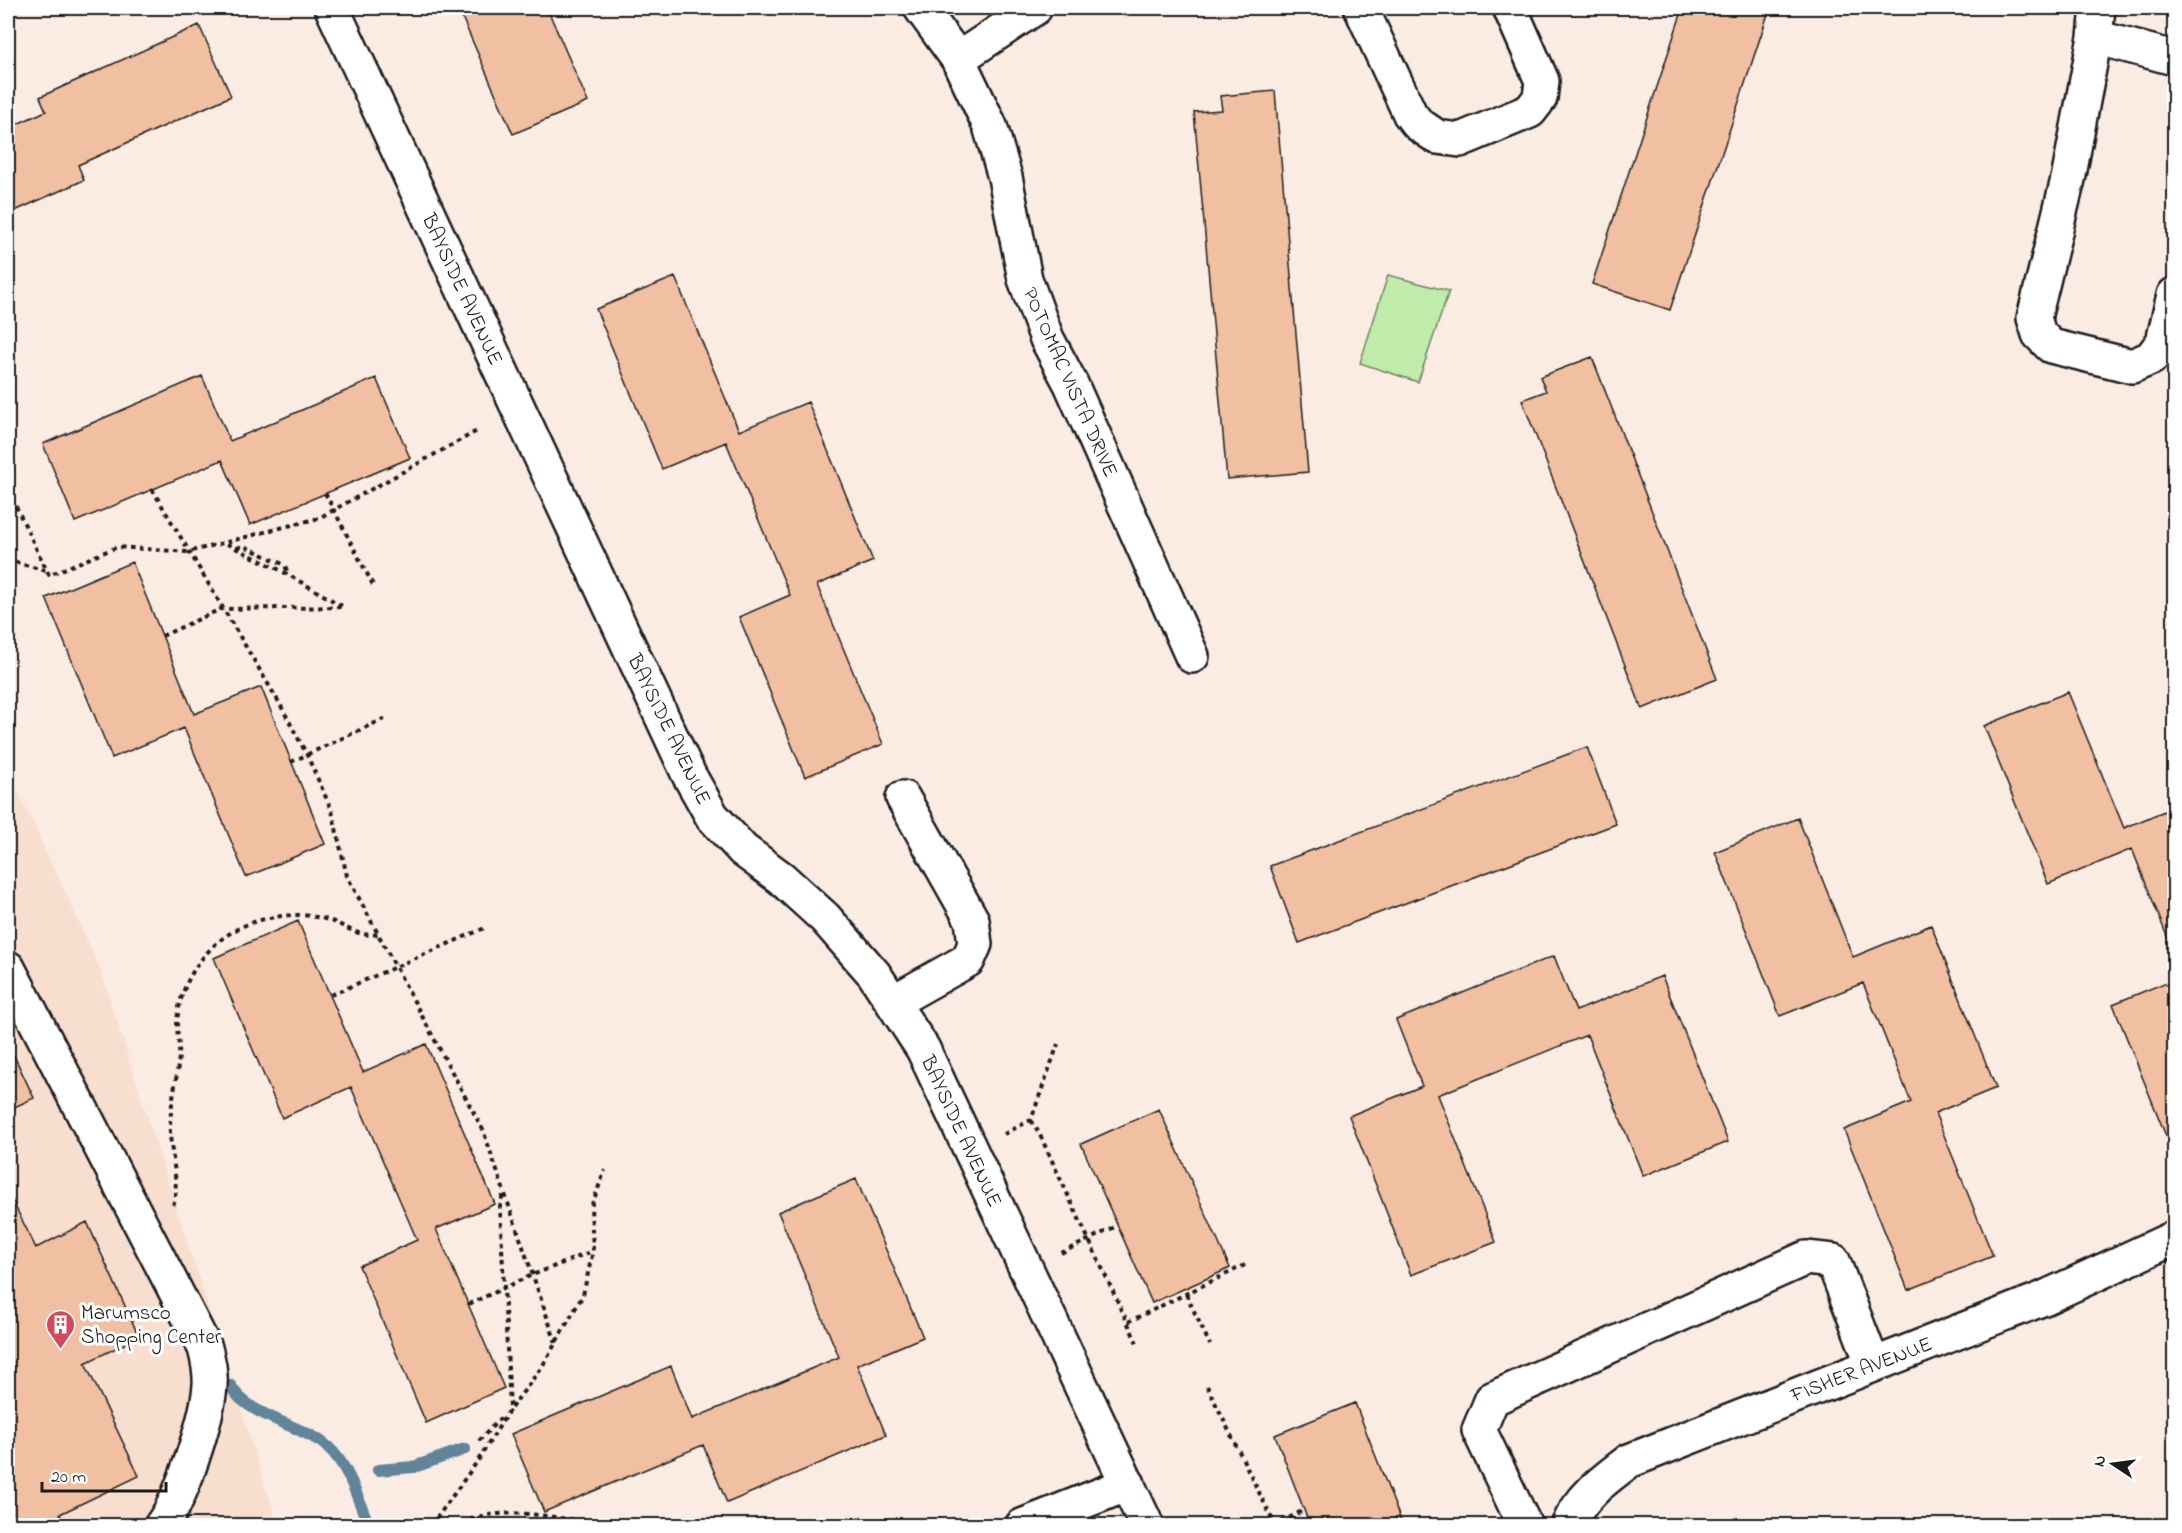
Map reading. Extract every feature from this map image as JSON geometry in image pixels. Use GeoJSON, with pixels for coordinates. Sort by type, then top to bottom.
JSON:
{"type":"FeatureCollection","features":[{"type":"Feature","properties":{"kind":"street","name":"BAYSIDE AVENUE"},"geometry":{"type":"LineString","coordinates":[[332,8],[689,775],[712,816],[743,850],[781,878],[825,918],[874,974],[923,1049],[1147,1526]]}},
{"type":"Feature","properties":{"kind":"street","name":"POTOMAC VISTA DRIVE"},"geometry":{"type":"LineString","coordinates":[[921,8],[958,59],[990,126],[1005,177],[1025,279],[1047,339],[1071,384],[1192,656]]}},
{"type":"Feature","properties":{"kind":"street"},"geometry":{"type":"LineString","coordinates":[[958,59],[1035,8]]}},
{"type":"Feature","properties":{"kind":"street"},"geometry":{"type":"LineString","coordinates":[[1361,8],[1410,114],[1418,124],[1437,137],[1460,140],[1530,111],[1540,98],[1542,81],[1510,8]]}},
{"type":"Feature","properties":{"kind":"street"},"geometry":{"type":"LineString","coordinates":[[2175,58],[2097,22],[2069,175],[2034,318],[2039,334],[2051,346],[2132,366],[2151,358],[2163,342],[2175,295]]}},
{"type":"Feature","properties":{"kind":"street"},"geometry":{"type":"LineString","coordinates":[[893,1002],[968,960],[975,944],[972,920],[903,798]]}},
{"type":"Feature","properties":{"kind":"street"},"geometry":{"type":"LineString","coordinates":[[8,968],[39,1032],[149,1238],[195,1329],[210,1367],[210,1386],[202,1422],[181,1486],[161,1526]]}},
{"type":"Feature","properties":{"kind":"street","name":"FISHER AVENUE"},"geometry":{"type":"LineString","coordinates":[[1568,1526],[1572,1516],[1597,1485],[1629,1461],[2044,1298],[2175,1238]]}},
{"type":"Feature","properties":{"kind":"street"},"geometry":{"type":"LineString","coordinates":[[1525,1526],[1479,1430],[1492,1399],[1806,1258],[1833,1261],[1873,1365]]}},
{"type":"Feature","properties":{"kind":"street"},"geometry":{"type":"LineString","coordinates":[[1022,1526],[1128,1484]]}},
{"type":"Feature","properties":{"kind":"path"},"geometry":{"type":"LineString","coordinates":[[8,490],[49,575],[98,552],[117,547],[188,552],[291,527],[335,511],[477,430]]}},
{"type":"Feature","properties":{"kind":"path"},"geometry":{"type":"LineString","coordinates":[[152,489],[221,609],[280,704],[307,755],[332,811],[347,876],[478,1120],[530,1276],[556,1343]]}},
{"type":"Feature","properties":{"kind":"path"},"geometry":{"type":"LineString","coordinates":[[325,494],[373,585]]}},
{"type":"Feature","properties":{"kind":"path"},"geometry":{"type":"LineString","coordinates":[[162,636],[221,609],[345,607],[289,574],[226,543]]}},
{"type":"Feature","properties":{"kind":"path"},"geometry":{"type":"LineString","coordinates":[[8,556],[18,563],[48,571]]}},
{"type":"Feature","properties":{"kind":"path"},"geometry":{"type":"LineString","coordinates":[[291,762],[388,717]]}},
{"type":"Feature","properties":{"kind":"path"},"geometry":{"type":"LineString","coordinates":[[149,1238],[169,1214],[176,1198],[172,1175],[175,1161],[170,1132],[179,1055],[177,1023],[189,982],[205,953],[217,942],[254,921],[289,914],[328,920],[360,935],[379,934]]}},
{"type":"Feature","properties":{"kind":"path"},"geometry":{"type":"LineString","coordinates":[[331,995],[487,927]]}},
{"type":"Feature","properties":{"kind":"path"},"geometry":{"type":"LineString","coordinates":[[971,1150],[1031,1120],[1058,1044]]}},
{"type":"Feature","properties":{"kind":"path"},"geometry":{"type":"LineString","coordinates":[[1031,1120],[1137,1343]]}},
{"type":"Feature","properties":{"kind":"path"},"geometry":{"type":"LineString","coordinates":[[479,1441],[529,1386],[583,1295],[593,1251],[591,1207],[605,1170]]}},
{"type":"Feature","properties":{"kind":"path"},"geometry":{"type":"LineString","coordinates":[[431,1526],[479,1459],[510,1409],[500,1206],[504,1193]]}},
{"type":"Feature","properties":{"kind":"path"},"geometry":{"type":"LineString","coordinates":[[1027,1269],[1117,1226]]}},
{"type":"Feature","properties":{"kind":"path"},"geometry":{"type":"LineString","coordinates":[[469,1304],[593,1251]]}},
{"type":"Feature","properties":{"kind":"path"},"geometry":{"type":"LineString","coordinates":[[1128,1322],[1245,1265]]}},
{"type":"Feature","properties":{"kind":"path"},"geometry":{"type":"LineString","coordinates":[[1186,1294],[1210,1345]]}},
{"type":"Feature","properties":{"kind":"path"},"geometry":{"type":"LineString","coordinates":[[1207,1386],[1274,1525],[1304,1510]]}},
{"type":"Feature","properties":{"kind":"path"},"geometry":{"type":"LineString","coordinates":[[454,1526],[481,1516],[511,1513],[612,1526]]}},
{"type":"Feature","properties":{"kind":"shaded area"},"geometry":{"type":"Polygon","coordinates":[[[8,769],[100,968],[278,1525],[8,1525],[8,769]]]}},
{"type":"Feature","properties":{"kind":"green space"},"geometry":{"type":"Polygon","coordinates":[[[1388,275],[1449,291],[1418,382],[1360,363],[1388,275]]]}},
{"type":"Feature","properties":{"kind":"building"},"geometry":{"type":"Polygon","coordinates":[[[458,8],[547,8],[588,102],[513,134],[458,8]]]}},
{"type":"Feature","properties":{"kind":"building"},"geometry":{"type":"Polygon","coordinates":[[[1683,8],[1770,8],[1670,310],[1592,284],[1683,8]]]}},
{"type":"Feature","properties":{"kind":"building"},"geometry":{"type":"Polygon","coordinates":[[[199,25],[231,96],[78,165],[84,180],[8,214],[8,128],[46,111],[40,97],[199,25]]]}},
{"type":"Feature","properties":{"kind":"building"},"geometry":{"type":"Polygon","coordinates":[[[1275,91],[1308,472],[1227,479],[1194,112],[1222,110],[1220,96],[1275,91]]]}},
{"type":"Feature","properties":{"kind":"building"},"geometry":{"type":"Polygon","coordinates":[[[675,277],[739,431],[808,402],[873,561],[817,585],[883,744],[805,777],[739,617],[790,595],[726,442],[662,469],[596,309],[675,277]]]}},
{"type":"Feature","properties":{"kind":"building"},"geometry":{"type":"Polygon","coordinates":[[[1592,357],[1717,679],[1642,709],[1522,400],[1546,391],[1540,377],[1592,357]]]}},
{"type":"Feature","properties":{"kind":"building"},"geometry":{"type":"Polygon","coordinates":[[[202,376],[230,441],[376,378],[410,458],[250,525],[222,460],[75,522],[43,444],[202,376]]]}},
{"type":"Feature","properties":{"kind":"building"},"geometry":{"type":"Polygon","coordinates":[[[132,562],[194,714],[261,687],[325,844],[246,877],[184,728],[112,758],[46,598],[132,562]]]}},
{"type":"Feature","properties":{"kind":"building"},"geometry":{"type":"Polygon","coordinates":[[[2068,692],[2124,828],[2174,807],[2174,954],[2132,849],[2048,884],[1984,726],[2068,692]]]}},
{"type":"Feature","properties":{"kind":"building"},"geometry":{"type":"Polygon","coordinates":[[[1587,747],[1616,824],[1299,943],[1270,866],[1587,747]]]}},
{"type":"Feature","properties":{"kind":"building"},"geometry":{"type":"Polygon","coordinates":[[[1798,818],[1853,957],[1931,925],[1996,1088],[1935,1113],[1993,1256],[1908,1290],[1844,1130],[1911,1102],[1863,983],[1780,1016],[1715,852],[1798,818]]]}},
{"type":"Feature","properties":{"kind":"building"},"geometry":{"type":"Polygon","coordinates":[[[298,921],[363,1072],[426,1044],[495,1204],[436,1229],[504,1388],[426,1423],[359,1266],[417,1240],[351,1087],[282,1118],[214,958],[298,921]]]}},
{"type":"Feature","properties":{"kind":"building"},"geometry":{"type":"Polygon","coordinates":[[[1554,956],[1576,1011],[1662,976],[1728,1142],[1643,1176],[1587,1035],[1438,1095],[1496,1242],[1411,1275],[1349,1116],[1422,1086],[1396,1020],[1554,956]]]}},
{"type":"Feature","properties":{"kind":"building"},"geometry":{"type":"Polygon","coordinates":[[[2174,979],[2174,1156],[2113,1004],[2174,979]]]}},
{"type":"Feature","properties":{"kind":"building"},"geometry":{"type":"Polygon","coordinates":[[[8,1043],[34,1098],[8,1110],[8,1043]]]}},
{"type":"Feature","properties":{"kind":"building"},"geometry":{"type":"Polygon","coordinates":[[[1159,1109],[1230,1268],[1152,1303],[1081,1144],[1159,1109]]]}},
{"type":"Feature","properties":{"kind":"building"},"geometry":{"type":"Polygon","coordinates":[[[856,1179],[923,1337],[857,1365],[886,1435],[727,1503],[703,1445],[544,1512],[511,1434],[671,1366],[692,1419],[839,1357],[778,1212],[856,1179]]]}},
{"type":"Feature","properties":{"kind":"building","name":"Marumsco Shopping Center"},"geometry":{"type":"Polygon","coordinates":[[[8,1192],[36,1248],[87,1222],[139,1337],[85,1363],[139,1476],[60,1514],[64,1526],[8,1526],[8,1192]]]}},
{"type":"Feature","properties":{"kind":"building"},"geometry":{"type":"Polygon","coordinates":[[[1355,1403],[1403,1526],[1310,1526],[1275,1435],[1355,1403]]]}},
{"type":"Feature","properties":{"kind":"waterway"},"geometry":{"type":"LineString","coordinates":[[231,1386],[249,1405],[304,1432],[328,1447],[346,1472],[367,1521]]}},
{"type":"Feature","properties":{"kind":"waterway"},"geometry":{"type":"LineString","coordinates":[[378,1470],[414,1467],[465,1449]]}},
{"type":"Feature","properties":{"kind":"place","name":"Marumsco Shopping Center"},"geometry":{"type":"Point","coordinates":[60,1350]}}]}
